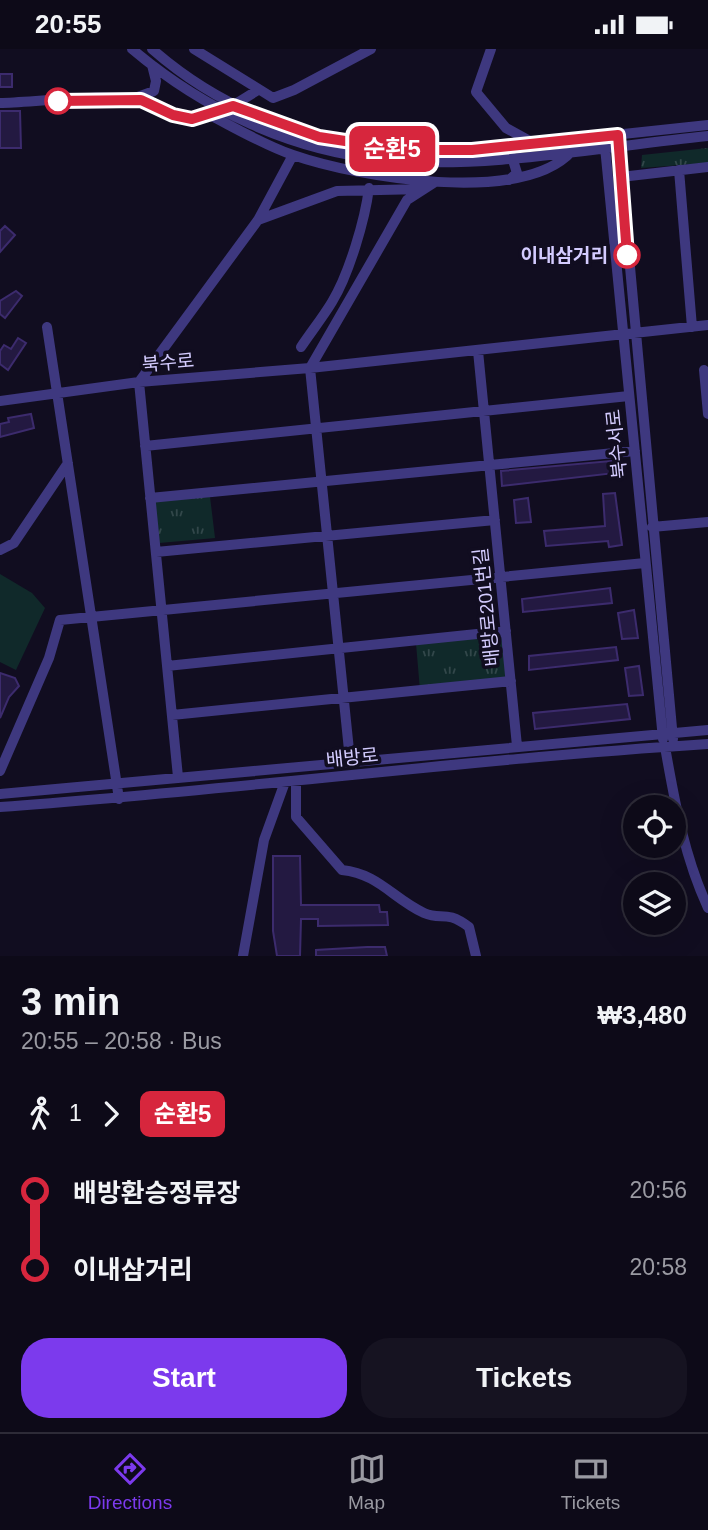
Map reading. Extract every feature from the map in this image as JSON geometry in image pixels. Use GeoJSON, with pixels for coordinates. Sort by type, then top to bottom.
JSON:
{"type":"FeatureCollection","features":[{"type":"Feature","properties":{"kind":"street"},"geometry":{"type":"LineString","coordinates":[[132,49],[221,111],[302,143],[384,160],[424,162],[512,157],[708,136]]}},
{"type":"Feature","properties":{"kind":"street"},"geometry":{"type":"LineString","coordinates":[[152,49],[197,85],[233,106],[306,133],[377,148],[437,152],[495,148],[708,125]]}},
{"type":"Feature","properties":{"kind":"street"},"geometry":{"type":"LineString","coordinates":[[194,49],[247,79],[258,90],[273,98],[294,90],[371,49]]}},
{"type":"Feature","properties":{"kind":"street"},"geometry":{"type":"LineString","coordinates":[[491,49],[476,92],[506,128],[535,144]]}},
{"type":"Feature","properties":{"kind":"street"},"geometry":{"type":"LineString","coordinates":[[3,102],[141,98],[154,91],[156,82],[152,65]]}},
{"type":"Feature","properties":{"kind":"street"},"geometry":{"type":"LineString","coordinates":[[128,99],[154,104],[182,118],[221,111],[258,90]]}},
{"type":"Feature","properties":{"kind":"street"},"geometry":{"type":"LineString","coordinates":[[210,115],[293,155],[349,169],[435,182],[508,180],[550,169],[562,162],[572,151]]}},
{"type":"Feature","properties":{"kind":"street"},"geometry":{"type":"LineString","coordinates":[[495,148],[503,138],[506,128]]}},
{"type":"Feature","properties":{"kind":"street","name":"북수서로"},"geometry":{"type":"LineString","coordinates":[[618,135],[629,334],[629,396],[645,563],[667,734]]}},
{"type":"Feature","properties":{"kind":"street","name":"북수서로"},"geometry":{"type":"LineString","coordinates":[[604,137],[652,527],[668,747],[683,839],[693,875],[708,908]]}},
{"type":"Feature","properties":{"kind":"street"},"geometry":{"type":"LineString","coordinates":[[178,776],[139,382],[219,268],[258,220],[293,155]]}},
{"type":"Feature","properties":{"kind":"street"},"geometry":{"type":"LineString","coordinates":[[508,180],[517,173],[512,157]]}},
{"type":"Feature","properties":{"kind":"street"},"geometry":{"type":"LineString","coordinates":[[621,177],[708,167]]}},
{"type":"Feature","properties":{"kind":"street"},"geometry":{"type":"LineString","coordinates":[[678,170],[692,327]]}},
{"type":"Feature","properties":{"kind":"street"},"geometry":{"type":"LineString","coordinates":[[350,760],[310,369],[407,200],[435,182]]}},
{"type":"Feature","properties":{"kind":"street"},"geometry":{"type":"LineString","coordinates":[[258,220],[337,191],[369,188],[424,189]]}},
{"type":"Feature","properties":{"kind":"street"},"geometry":{"type":"LineString","coordinates":[[301,347],[332,303],[346,270],[369,188]]}},
{"type":"Feature","properties":{"kind":"street","name":"북수로"},"geometry":{"type":"LineString","coordinates":[[0,401],[139,382],[310,369],[708,325]]}},
{"type":"Feature","properties":{"kind":"street"},"geometry":{"type":"LineString","coordinates":[[47,327],[119,799]]}},
{"type":"Feature","properties":{"kind":"street","name":"배방로201번길"},"geometry":{"type":"LineString","coordinates":[[478,351],[517,746]]}},
{"type":"Feature","properties":{"kind":"street"},"geometry":{"type":"LineString","coordinates":[[704,370],[708,414]]}},
{"type":"Feature","properties":{"kind":"street"},"geometry":{"type":"LineString","coordinates":[[145,446],[629,396]]}},
{"type":"Feature","properties":{"kind":"street"},"geometry":{"type":"LineString","coordinates":[[150,498],[635,451]]}},
{"type":"Feature","properties":{"kind":"street"},"geometry":{"type":"LineString","coordinates":[[0,549],[14,543],[68,463]]}},
{"type":"Feature","properties":{"kind":"street"},"geometry":{"type":"LineString","coordinates":[[156,552],[495,520]]}},
{"type":"Feature","properties":{"kind":"street"},"geometry":{"type":"LineString","coordinates":[[652,527],[708,522]]}},
{"type":"Feature","properties":{"kind":"street"},"geometry":{"type":"LineString","coordinates":[[0,771],[49,658],[60,620],[645,563]]}},
{"type":"Feature","properties":{"kind":"street"},"geometry":{"type":"LineString","coordinates":[[167,666],[506,631]]}},
{"type":"Feature","properties":{"kind":"street"},"geometry":{"type":"LineString","coordinates":[[172,715],[511,681]]}},
{"type":"Feature","properties":{"kind":"street","name":"배방로"},"geometry":{"type":"LineString","coordinates":[[0,794],[350,760],[708,730]]}},
{"type":"Feature","properties":{"kind":"street","name":"배방로"},"geometry":{"type":"LineString","coordinates":[[0,807],[119,799],[708,744]]}},
{"type":"Feature","properties":{"kind":"street"},"geometry":{"type":"LineString","coordinates":[[243,956],[264,840],[290,781]]}},
{"type":"Feature","properties":{"kind":"street"},"geometry":{"type":"LineString","coordinates":[[290,781],[296,817],[342,870],[363,873],[426,914],[453,915],[469,927],[476,956]]}},
{"type":"Feature","properties":{"kind":"green space"},"geometry":{"type":"Polygon","coordinates":[[[708,148],[708,163],[641,168],[642,155],[708,148]]]}},
{"type":"Feature","properties":{"kind":"green space"},"geometry":{"type":"Polygon","coordinates":[[[210,497],[215,538],[159,543],[155,501],[210,497]]]}},
{"type":"Feature","properties":{"kind":"green space"},"geometry":{"type":"Polygon","coordinates":[[[0,574],[32,593],[45,608],[16,670],[0,662],[0,574]]]}},
{"type":"Feature","properties":{"kind":"green space"},"geometry":{"type":"Polygon","coordinates":[[[508,632],[513,680],[420,690],[416,643],[508,632]]]}},
{"type":"Feature","properties":{"kind":"building"},"geometry":{"type":"Polygon","coordinates":[[[0,74],[12,74],[12,87],[0,87],[0,74]]]}},
{"type":"Feature","properties":{"kind":"building"},"geometry":{"type":"Polygon","coordinates":[[[0,111],[20,111],[21,148],[0,148],[0,111]]]}},
{"type":"Feature","properties":{"kind":"building"},"geometry":{"type":"Polygon","coordinates":[[[5,226],[15,235],[0,252],[0,231],[5,226]]]}},
{"type":"Feature","properties":{"kind":"building"},"geometry":{"type":"Polygon","coordinates":[[[16,291],[22,296],[5,318],[0,314],[0,301],[16,291]]]}},
{"type":"Feature","properties":{"kind":"building"},"geometry":{"type":"Polygon","coordinates":[[[18,338],[26,343],[8,370],[0,364],[0,351],[4,345],[11,349],[18,338]]]}},
{"type":"Feature","properties":{"kind":"building"},"geometry":{"type":"Polygon","coordinates":[[[31,414],[34,428],[0,437],[0,424],[9,422],[8,418],[31,414]]]}},
{"type":"Feature","properties":{"kind":"building"},"geometry":{"type":"Polygon","coordinates":[[[622,460],[624,472],[502,486],[501,471],[622,460]]]}},
{"type":"Feature","properties":{"kind":"building"},"geometry":{"type":"Polygon","coordinates":[[[615,493],[622,545],[609,547],[608,541],[546,546],[544,531],[605,526],[603,494],[615,493]]]}},
{"type":"Feature","properties":{"kind":"building"},"geometry":{"type":"Polygon","coordinates":[[[528,498],[531,522],[516,523],[514,500],[528,498]]]}},
{"type":"Feature","properties":{"kind":"building"},"geometry":{"type":"Polygon","coordinates":[[[610,588],[612,603],[523,612],[522,599],[610,588]]]}},
{"type":"Feature","properties":{"kind":"building"},"geometry":{"type":"Polygon","coordinates":[[[634,610],[638,638],[622,639],[618,613],[634,610]]]}},
{"type":"Feature","properties":{"kind":"building"},"geometry":{"type":"Polygon","coordinates":[[[616,647],[618,660],[529,670],[529,656],[616,647]]]}},
{"type":"Feature","properties":{"kind":"building"},"geometry":{"type":"Polygon","coordinates":[[[639,666],[643,695],[629,696],[625,668],[639,666]]]}},
{"type":"Feature","properties":{"kind":"building"},"geometry":{"type":"Polygon","coordinates":[[[0,673],[15,678],[19,686],[9,697],[0,718],[0,673]]]}},
{"type":"Feature","properties":{"kind":"building"},"geometry":{"type":"Polygon","coordinates":[[[627,704],[630,719],[535,729],[533,713],[627,704]]]}},
{"type":"Feature","properties":{"kind":"building"},"geometry":{"type":"Polygon","coordinates":[[[273,856],[300,856],[301,905],[379,905],[380,912],[387,912],[388,925],[318,926],[318,919],[301,919],[300,956],[277,956],[273,931],[273,856]]]}},
{"type":"Feature","properties":{"kind":"building"},"geometry":{"type":"Polygon","coordinates":[[[385,947],[387,956],[316,956],[316,950],[385,947]]]}},
{"type":"Feature","properties":{"kind":"bus line","name":"순환5"},"geometry":{"type":"LineString","coordinates":[[58,101],[141,100],[173,115],[192,119],[233,106],[281,126],[319,137],[377,148],[404,150],[472,150],[618,135],[627,255]]}},
{"type":"Feature","properties":{"kind":"place","name":"이내삼거리"},"geometry":{"type":"Point","coordinates":[627,255]}}]}
